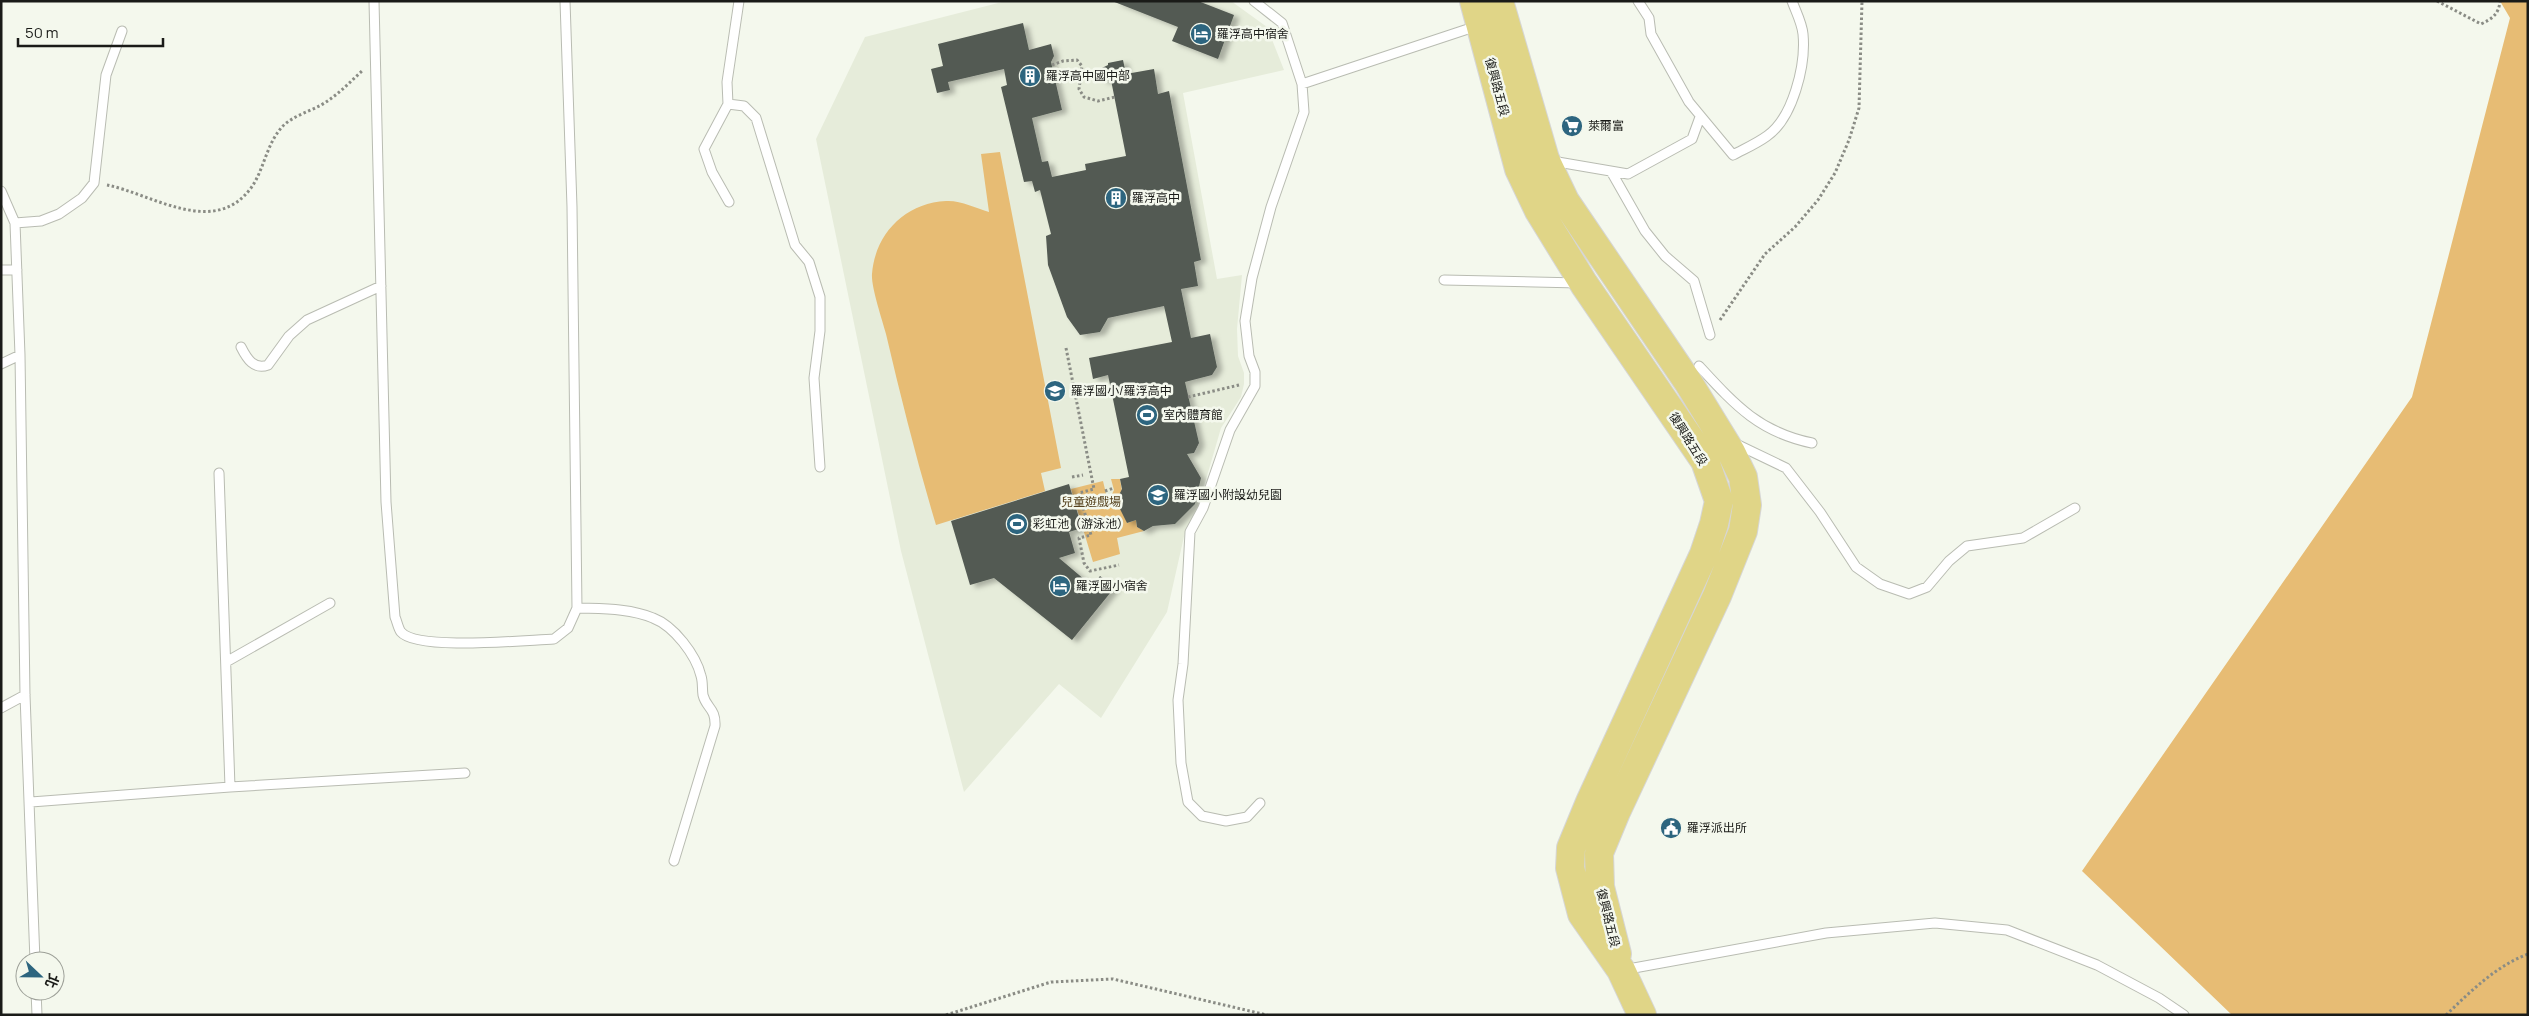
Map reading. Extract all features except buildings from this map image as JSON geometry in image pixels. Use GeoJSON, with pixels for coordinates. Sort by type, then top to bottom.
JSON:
{"type":"FeatureCollection","features":[{"type":"Feature","properties":{"kind":"main road","name":"復興路五段"},"geometry":{"type":"LineString","coordinates":[[1490,16],[1532,164],[1539,211],[1584,284],[1705,461],[1719,501],[1704,554],[1590,802],[1571,848],[1570,868],[1582,914],[1621,970],[1641,1012]]}},
{"type":"Feature","properties":{"kind":"main road","name":"復興路五段"},"geometry":{"type":"LineString","coordinates":[[1532,164],[1565,201],[1688,382],[1723,438],[1743,477],[1747,506],[1744,531],[1717,596],[1599,853],[1600,887],[1621,970]]}},
{"type":"Feature","properties":{"kind":"main road"},"geometry":{"type":"LineString","coordinates":[[1714,524],[1744,531]]}},
{"type":"Feature","properties":{"kind":"main road"},"geometry":{"type":"LineString","coordinates":[[1619,741],[1641,758]]}},
{"type":"Feature","properties":{"kind":"lane"},"geometry":{"type":"LineString","coordinates":[[374,1],[386,502],[395,617],[401,632],[416,640],[439,643],[554,639],[568,628],[577,608],[572,207],[565,1]]}},
{"type":"Feature","properties":{"kind":"lane"},"geometry":{"type":"LineString","coordinates":[[729,202],[712,172],[704,149],[728,104],[727,82],[739,1]]}},
{"type":"Feature","properties":{"kind":"lane"},"geometry":{"type":"LineString","coordinates":[[1254,1],[1282,22],[1302,84],[1304,112],[1270,207],[1252,278],[1247,313],[1250,356],[1255,372],[1255,382],[1250,398],[1230,430],[1203,508],[1190,532],[1183,664],[1178,700],[1181,763],[1188,802],[1202,816],[1226,821],[1247,817],[1260,803]]}},
{"type":"Feature","properties":{"kind":"lane"},"geometry":{"type":"LineString","coordinates":[[1638,1],[1649,18],[1651,34],[1700,118],[1733,155],[1768,135],[1785,114],[1795,90],[1804,54],[1803,32],[1792,1]]}},
{"type":"Feature","properties":{"kind":"lane"},"geometry":{"type":"LineString","coordinates":[[1302,84],[1490,16]]}},
{"type":"Feature","properties":{"kind":"lane"},"geometry":{"type":"LineString","coordinates":[[15,223],[41,221],[59,214],[82,198],[94,183],[106,75],[122,31]]}},
{"type":"Feature","properties":{"kind":"lane"},"geometry":{"type":"LineString","coordinates":[[728,104],[744,106],[756,118],[796,245],[809,262],[820,297],[820,331],[814,378],[820,467]]}},
{"type":"Feature","properties":{"kind":"lane"},"geometry":{"type":"LineString","coordinates":[[1532,164],[1628,174],[1692,139],[1700,118]]}},
{"type":"Feature","properties":{"kind":"lane"},"geometry":{"type":"LineString","coordinates":[[1612,173],[1645,231],[1665,256],[1694,281],[1710,336]]}},
{"type":"Feature","properties":{"kind":"lane"},"geometry":{"type":"LineString","coordinates":[[1,191],[15,223],[20,355],[25,695],[31,802],[35,951]]}},
{"type":"Feature","properties":{"kind":"lane"},"geometry":{"type":"LineString","coordinates":[[1,270],[17,270]]}},
{"type":"Feature","properties":{"kind":"lane"},"geometry":{"type":"LineString","coordinates":[[1444,280],[1584,284]]}},
{"type":"Feature","properties":{"kind":"lane"},"geometry":{"type":"LineString","coordinates":[[241,347],[246,358],[253,364],[262,367],[268,365],[297,327],[307,320],[381,286]]}},
{"type":"Feature","properties":{"kind":"lane"},"geometry":{"type":"LineString","coordinates":[[1,364],[20,355]]}},
{"type":"Feature","properties":{"kind":"lane"},"geometry":{"type":"LineString","coordinates":[[1699,366],[1724,394],[1755,421],[1788,438],[1812,443]]}},
{"type":"Feature","properties":{"kind":"lane"},"geometry":{"type":"LineString","coordinates":[[1723,438],[1786,468],[1820,512],[1856,567],[1880,584],[1909,594],[1927,587],[1949,561],[1967,546],[2023,538],[2075,508]]}},
{"type":"Feature","properties":{"kind":"lane"},"geometry":{"type":"LineString","coordinates":[[219,473],[230,787]]}},
{"type":"Feature","properties":{"kind":"lane"},"geometry":{"type":"LineString","coordinates":[[226,662],[330,604]]}},
{"type":"Feature","properties":{"kind":"lane"},"geometry":{"type":"LineString","coordinates":[[577,608],[618,609],[655,618],[678,636],[693,655],[701,676],[704,698],[716,715],[715,726],[674,861]]}},
{"type":"Feature","properties":{"kind":"lane"},"geometry":{"type":"LineString","coordinates":[[1,708],[25,695]]}},
{"type":"Feature","properties":{"kind":"lane"},"geometry":{"type":"LineString","coordinates":[[31,802],[230,787],[465,773]]}},
{"type":"Feature","properties":{"kind":"lane"},"geometry":{"type":"LineString","coordinates":[[1621,970],[1826,934],[1935,923],[2007,930],[2097,965],[2159,998],[2184,1015]]}},
{"type":"Feature","properties":{"kind":"lane"},"geometry":{"type":"LineString","coordinates":[[36,1001],[37,1015]]}},
{"type":"Feature","properties":{"kind":"path"},"geometry":{"type":"LineString","coordinates":[[1710,336],[1765,254],[1795,227],[1818,200],[1835,173],[1850,140],[1859,108],[1862,1]]}},
{"type":"Feature","properties":{"kind":"path"},"geometry":{"type":"LineString","coordinates":[[2436,1],[2481,24],[2493,19],[2500,7],[2500,1]]}},
{"type":"Feature","properties":{"kind":"path"},"geometry":{"type":"LineString","coordinates":[[1052,65],[1063,61],[1077,60],[1082,66],[1080,89],[1084,97],[1098,101],[1115,98]]}},
{"type":"Feature","properties":{"kind":"path"},"geometry":{"type":"LineString","coordinates":[[94,183],[118,188],[158,202],[193,211],[218,211],[232,206],[251,188],[271,144],[282,127],[339,93],[375,61]]}},
{"type":"Feature","properties":{"kind":"path"},"geometry":{"type":"LineString","coordinates":[[1066,348],[1094,489],[1079,494],[1092,535],[1079,538],[1084,563],[1090,571],[1119,565]]}},
{"type":"Feature","properties":{"kind":"path"},"geometry":{"type":"LineString","coordinates":[[1188,397],[1255,382]]}},
{"type":"Feature","properties":{"kind":"path"},"geometry":{"type":"LineString","coordinates":[[1072,477],[1083,475]]}},
{"type":"Feature","properties":{"kind":"path"},"geometry":{"type":"LineString","coordinates":[[1105,491],[1114,488]]}},
{"type":"Feature","properties":{"kind":"path"},"geometry":{"type":"LineString","coordinates":[[2446,1015],[2477,985],[2515,959],[2528,954]]}},
{"type":"Feature","properties":{"kind":"path"},"geometry":{"type":"LineString","coordinates":[[946,1015],[1051,982],[1113,979],[1267,1015]]}},
{"type":"Feature","properties":{"kind":"shaded area","name":"羅浮國小/羅浮高中"},"geometry":{"type":"Polygon","coordinates":[[[1006,1],[1231,1],[1267,27],[1284,70],[1183,93],[1217,279],[1242,275],[1237,329],[1238,356],[1244,373],[1244,384],[1241,397],[1221,428],[1198,507],[1185,532],[1167,612],[1101,718],[1059,684],[964,792],[901,551],[816,139],[865,37],[1006,1]]]}},
{"type":"Feature","properties":{"kind":"green space"},"geometry":{"type":"Polygon","coordinates":[[[2500,1],[2528,1],[2528,1015],[2232,1015],[2082,871],[2412,397],[2510,18],[2500,1]]]}},
{"type":"Feature","properties":{"kind":"green space"},"geometry":{"type":"Polygon","coordinates":[[[1000,152],[1061,468],[1041,473],[1045,491],[936,525],[875,295],[872,280],[874,259],[886,234],[895,223],[905,214],[918,208],[931,203],[951,201],[989,212],[981,154],[1000,152]]]}},
{"type":"Feature","properties":{"kind":"green space","name":"兒童遊戲場"},"geometry":{"type":"Polygon","coordinates":[[[1111,479],[1120,479],[1127,523],[1136,520],[1137,527],[1144,531],[1117,538],[1120,554],[1093,562],[1071,489],[1103,481],[1108,502],[1114,490],[1111,479]]]}},
{"type":"Feature","properties":{"kind":"place","name":"羅浮高中宿舍"},"geometry":{"type":"Point","coordinates":[1201,34]}},
{"type":"Feature","properties":{"kind":"place","name":"羅浮高中國中部"},"geometry":{"type":"Point","coordinates":[1030,76]}},
{"type":"Feature","properties":{"kind":"place","name":"萊爾富"},"geometry":{"type":"Point","coordinates":[1572,126]}},
{"type":"Feature","properties":{"kind":"place","name":"羅浮高中"},"geometry":{"type":"Point","coordinates":[1116,198]}},
{"type":"Feature","properties":{"kind":"place","name":"羅浮國小/羅浮高中"},"geometry":{"type":"Point","coordinates":[1055,391]}},
{"type":"Feature","properties":{"kind":"place","name":"室內體育館"},"geometry":{"type":"Point","coordinates":[1147,415]}},
{"type":"Feature","properties":{"kind":"place","name":"羅浮國小附設幼兒園"},"geometry":{"type":"Point","coordinates":[1158,495]}},
{"type":"Feature","properties":{"kind":"place","name":"彩虹池（游泳池）"},"geometry":{"type":"Point","coordinates":[1017,524]}},
{"type":"Feature","properties":{"kind":"place","name":"羅浮國小宿舍"},"geometry":{"type":"Point","coordinates":[1060,586]}},
{"type":"Feature","properties":{"kind":"place","name":"羅浮派出所"},"geometry":{"type":"Point","coordinates":[1671,828]}}]}
